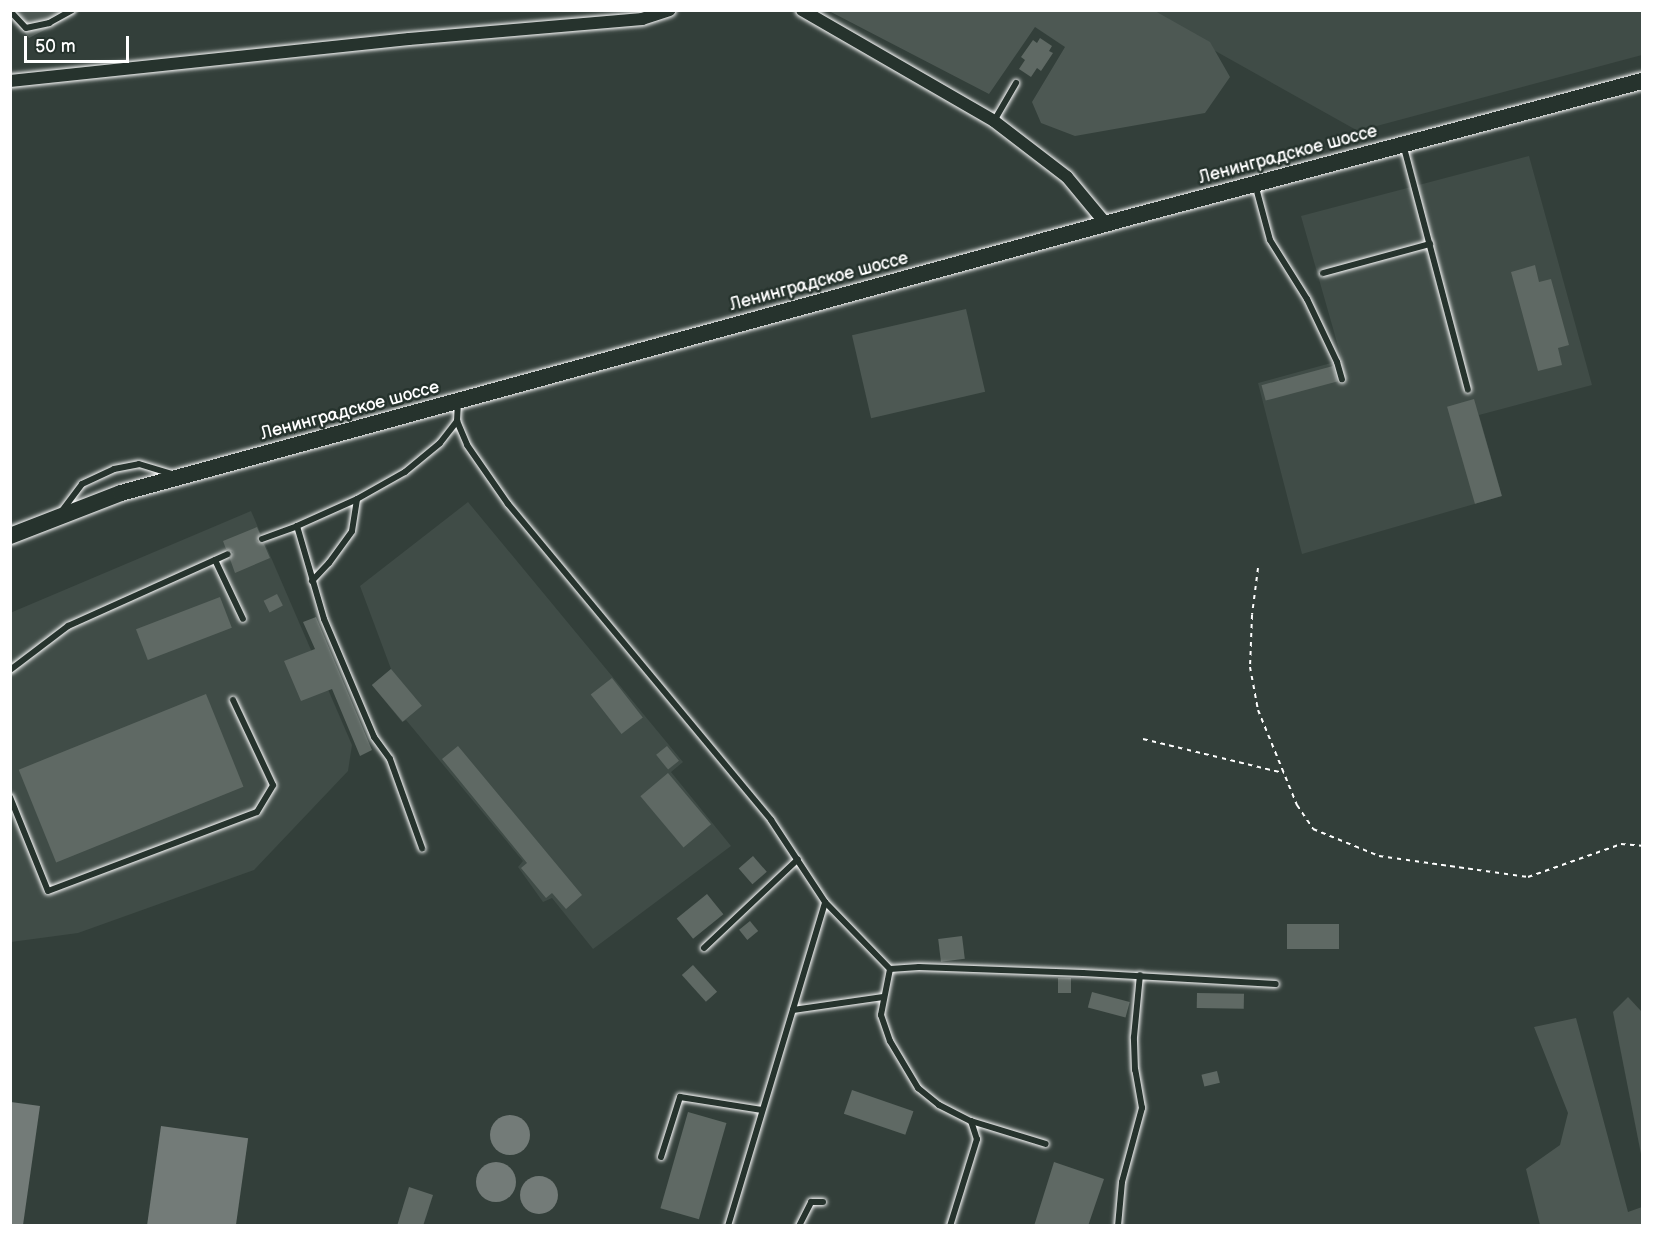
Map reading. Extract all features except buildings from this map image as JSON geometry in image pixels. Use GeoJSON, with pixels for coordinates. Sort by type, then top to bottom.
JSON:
{"type":"FeatureCollection","features":[{"type":"Feature","properties":{"kind":"main road","name":"Ленинградское шоссе"},"geometry":{"type":"LineString","coordinates":[[10,536],[121,493],[1106,224],[1642,81]]}},
{"type":"Feature","properties":{"kind":"street"},"geometry":{"type":"LineString","coordinates":[[10,81],[409,39],[642,19],[670,10]]}},
{"type":"Feature","properties":{"kind":"street"},"geometry":{"type":"LineString","coordinates":[[802,10],[994,121],[1067,177],[1106,224]]}},
{"type":"Feature","properties":{"kind":"lane"},"geometry":{"type":"LineString","coordinates":[[10,11],[26,28],[49,23],[72,10]]}},
{"type":"Feature","properties":{"kind":"lane"},"geometry":{"type":"LineString","coordinates":[[994,121],[1016,83]]}},
{"type":"Feature","properties":{"kind":"lane"},"geometry":{"type":"LineString","coordinates":[[1403,144],[1468,390]]}},
{"type":"Feature","properties":{"kind":"lane"},"geometry":{"type":"LineString","coordinates":[[1255,184],[1270,240],[1307,299],[1338,362],[1342,379]]}},
{"type":"Feature","properties":{"kind":"lane"},"geometry":{"type":"LineString","coordinates":[[1323,273],[1430,244]]}},
{"type":"Feature","properties":{"kind":"lane"},"geometry":{"type":"LineString","coordinates":[[458,401],[457,422],[467,445],[508,504],[650,678],[771,820],[825,902],[890,969],[1140,975],[1276,984]]}},
{"type":"Feature","properties":{"kind":"lane"},"geometry":{"type":"LineString","coordinates":[[262,538],[297,526],[357,499],[405,472],[440,443],[457,422]]}},
{"type":"Feature","properties":{"kind":"lane"},"geometry":{"type":"LineString","coordinates":[[56,518],[82,484],[114,469],[139,464],[182,477]]}},
{"type":"Feature","properties":{"kind":"lane"},"geometry":{"type":"LineString","coordinates":[[312,581],[329,563],[352,531],[357,499]]}},
{"type":"Feature","properties":{"kind":"lane"},"geometry":{"type":"LineString","coordinates":[[297,526],[324,619],[374,737],[390,759],[422,848]]}},
{"type":"Feature","properties":{"kind":"lane"},"geometry":{"type":"LineString","coordinates":[[10,670],[68,626],[228,554]]}},
{"type":"Feature","properties":{"kind":"lane"},"geometry":{"type":"LineString","coordinates":[[215,560],[243,619]]}},
{"type":"Feature","properties":{"kind":"lane"},"geometry":{"type":"LineString","coordinates":[[10,797],[48,891],[257,812],[273,785],[233,700]]}},
{"type":"Feature","properties":{"kind":"lane"},"geometry":{"type":"LineString","coordinates":[[704,948],[798,859]]}},
{"type":"Feature","properties":{"kind":"lane"},"geometry":{"type":"LineString","coordinates":[[728,1226],[825,902]]}},
{"type":"Feature","properties":{"kind":"lane"},"geometry":{"type":"LineString","coordinates":[[890,969],[881,1015],[890,1041],[918,1088],[939,1105],[971,1121],[1046,1144]]}},
{"type":"Feature","properties":{"kind":"lane"},"geometry":{"type":"LineString","coordinates":[[1118,1226],[1122,1182],[1142,1108],[1135,1070],[1134,1037],[1140,975]]}},
{"type":"Feature","properties":{"kind":"lane"},"geometry":{"type":"LineString","coordinates":[[793,1010],[883,997]]}},
{"type":"Feature","properties":{"kind":"lane"},"geometry":{"type":"LineString","coordinates":[[661,1157],[680,1097],[762,1110]]}},
{"type":"Feature","properties":{"kind":"lane"},"geometry":{"type":"LineString","coordinates":[[950,1226],[977,1139],[971,1121]]}},
{"type":"Feature","properties":{"kind":"lane"},"geometry":{"type":"LineString","coordinates":[[799,1226],[811,1202],[824,1202]]}},
{"type":"Feature","properties":{"kind":"path"},"geometry":{"type":"LineString","coordinates":[[1258,568],[1252,615],[1250,667],[1258,710],[1297,805],[1313,828],[1379,856],[1528,877],[1621,844],[1642,846]]}},
{"type":"Feature","properties":{"kind":"path"},"geometry":{"type":"LineString","coordinates":[[1143,739],[1284,773]]}},
{"type":"Feature","properties":{"kind":"shaded area"},"geometry":{"type":"Polygon","coordinates":[[[10,11],[81,11],[29,38],[11,16],[10,11]]]}},
{"type":"Feature","properties":{"kind":"shaded area"},"geometry":{"type":"Polygon","coordinates":[[[829,11],[1155,11],[1210,42],[1230,77],[1205,113],[1075,136],[1041,123],[1032,102],[1065,47],[1035,27],[989,94],[829,11]]]}},
{"type":"Feature","properties":{"kind":"shaded area"},"geometry":{"type":"Polygon","coordinates":[[[1144,11],[1642,11],[1642,55],[1358,131],[1144,11]]]}},
{"type":"Feature","properties":{"kind":"shaded area"},"geometry":{"type":"Polygon","coordinates":[[[1529,156],[1592,385],[1479,415],[1502,496],[1302,554],[1258,383],[1342,360],[1301,216],[1529,156]]]}},
{"type":"Feature","properties":{"kind":"shaded area"},"geometry":{"type":"Polygon","coordinates":[[[966,309],[985,392],[871,418],[852,335],[966,309]]]}},
{"type":"Feature","properties":{"kind":"shaded area"},"geometry":{"type":"Polygon","coordinates":[[[468,502],[683,762],[671,772],[731,846],[593,949],[552,898],[543,902],[518,867],[523,861],[406,720],[402,722],[372,685],[391,669],[360,586],[468,502]]]}},
{"type":"Feature","properties":{"kind":"shaded area"},"geometry":{"type":"Polygon","coordinates":[[[251,511],[352,745],[348,771],[254,870],[78,933],[11,942],[10,613],[251,511]]]}},
{"type":"Feature","properties":{"kind":"shaded area"},"geometry":{"type":"Polygon","coordinates":[[[1628,997],[1642,1012],[1642,1159],[1613,1012],[1628,997]]]}},
{"type":"Feature","properties":{"kind":"shaded area"},"geometry":{"type":"Polygon","coordinates":[[[1576,1018],[1628,1212],[1642,1207],[1642,1225],[1540,1225],[1526,1169],[1560,1145],[1568,1113],[1534,1027],[1576,1018]]]}},
{"type":"Feature","properties":{"kind":"shaded area"},"geometry":{"type":"Polygon","coordinates":[[[11,1102],[40,1106],[23,1225],[11,1225],[11,1102]]]}},
{"type":"Feature","properties":{"kind":"shaded area"},"geometry":{"type":"Polygon","coordinates":[[[510,1115],[524,1121],[530,1135],[524,1149],[510,1155],[496,1149],[490,1135],[496,1121],[510,1115]]]}},
{"type":"Feature","properties":{"kind":"shaded area"},"geometry":{"type":"Polygon","coordinates":[[[161,1126],[248,1138],[236,1226],[147,1225],[161,1126]]]}},
{"type":"Feature","properties":{"kind":"shaded area"},"geometry":{"type":"Polygon","coordinates":[[[496,1162],[510,1168],[516,1182],[510,1196],[496,1202],[482,1196],[476,1182],[482,1168],[496,1162]]]}},
{"type":"Feature","properties":{"kind":"shaded area"},"geometry":{"type":"Polygon","coordinates":[[[539,1176],[552,1182],[558,1195],[552,1208],[539,1214],[526,1208],[520,1195],[526,1182],[539,1176]]]}}]}
